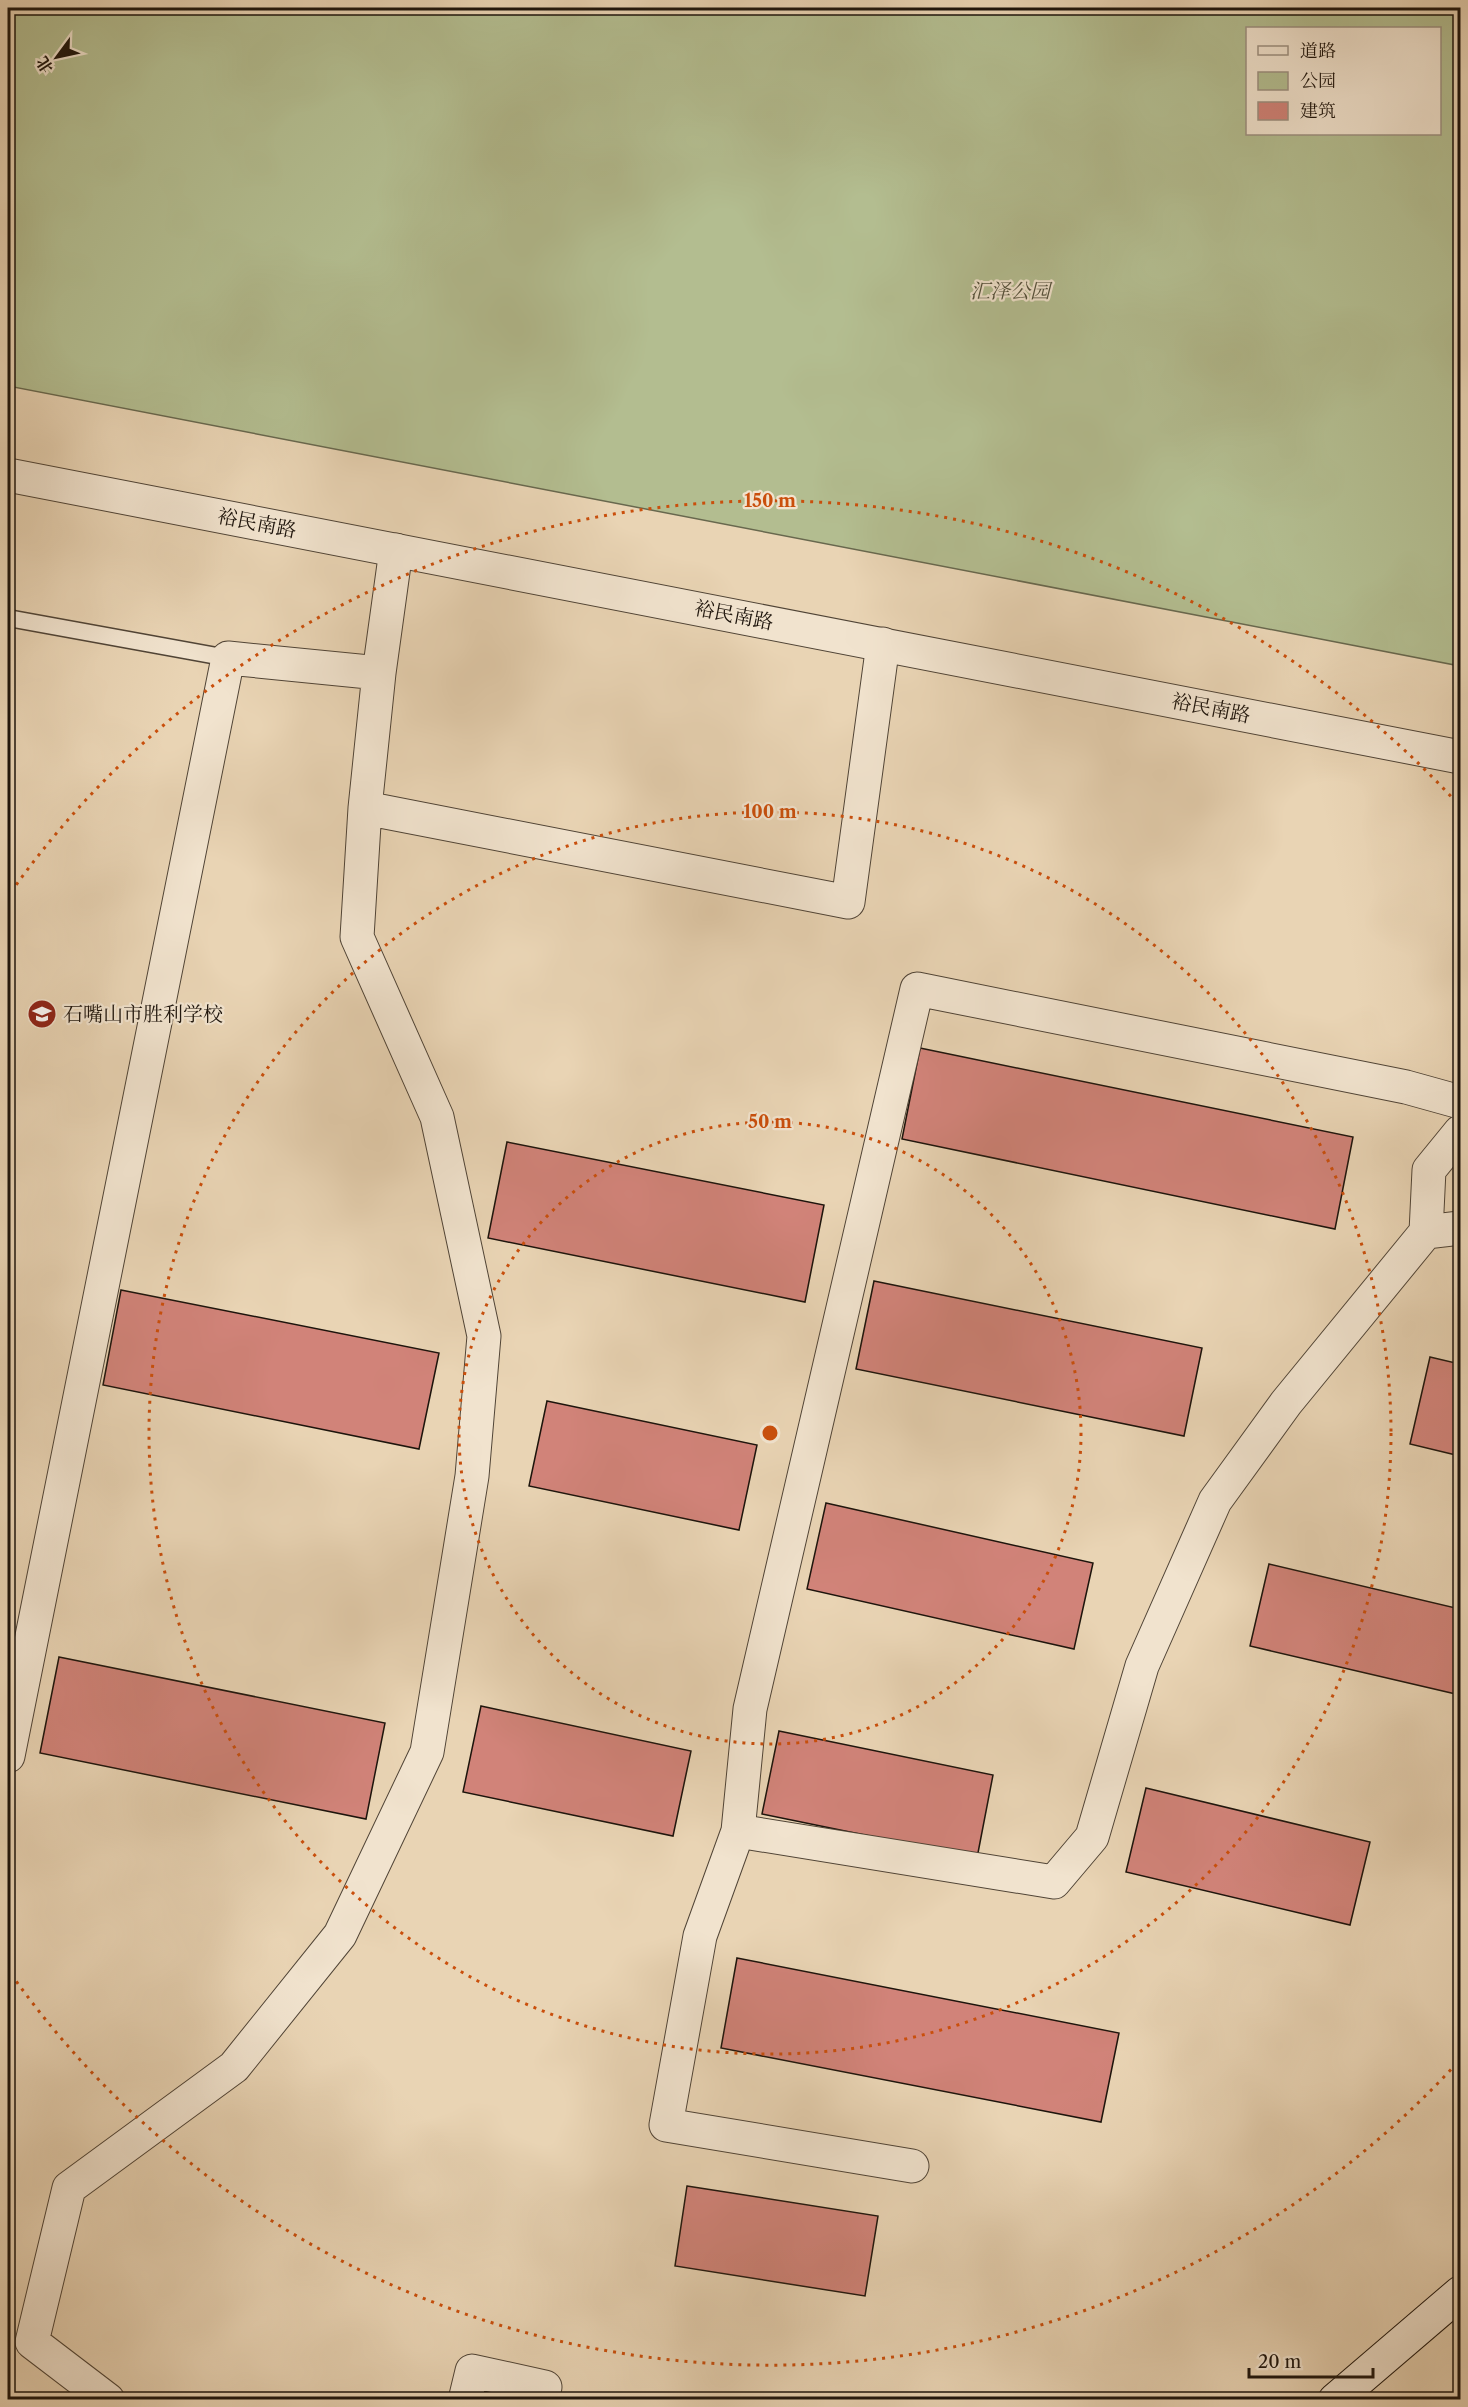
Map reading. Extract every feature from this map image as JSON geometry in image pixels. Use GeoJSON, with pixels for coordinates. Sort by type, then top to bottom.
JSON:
{"type":"FeatureCollection","features":[{"type":"Feature","properties":{"kind":"street","name":"裕民南路"},"geometry":{"type":"LineString","coordinates":[[8,475],[1461,757]]}},
{"type":"Feature","properties":{"kind":"street"},"geometry":{"type":"LineString","coordinates":[[108,2400],[32,2342],[69,2188],[234,2067],[340,1935],[427,1752],[472,1476],[484,1336],[437,1117],[357,937],[365,808],[379,673],[396,550]]}},
{"type":"Feature","properties":{"kind":"street"},"geometry":{"type":"LineString","coordinates":[[365,808],[848,902],[883,644]]}},
{"type":"Feature","properties":{"kind":"street"},"geometry":{"type":"LineString","coordinates":[[8,1756],[228,658],[379,673]]}},
{"type":"Feature","properties":{"kind":"street"},"geometry":{"type":"LineString","coordinates":[[912,2166],[666,2125],[700,1936],[738,1831],[750,1709],[916,989],[1406,1087],[1461,1102]]}},
{"type":"Feature","properties":{"kind":"street"},"geometry":{"type":"LineString","coordinates":[[738,1831],[1054,1882],[1092,1837],[1142,1666],[1215,1501],[1286,1404],[1426,1232],[1429,1170],[1461,1132]]}},
{"type":"Feature","properties":{"kind":"street"},"geometry":{"type":"LineString","coordinates":[[1426,1232],[1461,1228]]}},
{"type":"Feature","properties":{"kind":"street"},"geometry":{"type":"LineString","coordinates":[[1335,2400],[1461,2292]]}},
{"type":"Feature","properties":{"kind":"street"},"geometry":{"type":"LineString","coordinates":[[465,2400],[472,2371],[544,2388]]}},
{"type":"Feature","properties":{"kind":"lane"},"geometry":{"type":"LineString","coordinates":[[8,618],[228,658]]}},
{"type":"Feature","properties":{"kind":"green space","name":"汇泽公园"},"geometry":{"type":"Polygon","coordinates":[[[8,8],[1460,8],[1460,666],[8,386],[8,8]]]}},
{"type":"Feature","properties":{"kind":"building"},"geometry":{"type":"Polygon","coordinates":[[[920,1048],[1353,1137],[1335,1229],[902,1139],[920,1048]]]}},
{"type":"Feature","properties":{"kind":"building"},"geometry":{"type":"Polygon","coordinates":[[[507,1142],[824,1205],[805,1302],[488,1238],[507,1142]]]}},
{"type":"Feature","properties":{"kind":"building"},"geometry":{"type":"Polygon","coordinates":[[[874,1281],[1202,1348],[1184,1436],[856,1369],[874,1281]]]}},
{"type":"Feature","properties":{"kind":"building"},"geometry":{"type":"Polygon","coordinates":[[[121,1290],[439,1353],[419,1449],[103,1385],[121,1290]]]}},
{"type":"Feature","properties":{"kind":"building"},"geometry":{"type":"Polygon","coordinates":[[[1430,1357],[1460,1364],[1460,1456],[1410,1444],[1430,1357]]]}},
{"type":"Feature","properties":{"kind":"building"},"geometry":{"type":"Polygon","coordinates":[[[547,1401],[757,1445],[739,1530],[529,1486],[547,1401]]]}},
{"type":"Feature","properties":{"kind":"building"},"geometry":{"type":"Polygon","coordinates":[[[826,1503],[1093,1563],[1074,1649],[807,1589],[826,1503]]]}},
{"type":"Feature","properties":{"kind":"building"},"geometry":{"type":"Polygon","coordinates":[[[1269,1564],[1460,1609],[1460,1695],[1250,1646],[1269,1564]]]}},
{"type":"Feature","properties":{"kind":"building"},"geometry":{"type":"Polygon","coordinates":[[[59,1657],[385,1723],[366,1819],[40,1753],[59,1657]]]}},
{"type":"Feature","properties":{"kind":"building"},"geometry":{"type":"Polygon","coordinates":[[[481,1706],[691,1751],[673,1836],[463,1792],[481,1706]]]}},
{"type":"Feature","properties":{"kind":"building"},"geometry":{"type":"Polygon","coordinates":[[[779,1731],[993,1775],[977,1858],[762,1814],[779,1731]]]}},
{"type":"Feature","properties":{"kind":"building"},"geometry":{"type":"Polygon","coordinates":[[[1146,1788],[1370,1842],[1350,1925],[1126,1872],[1146,1788]]]}},
{"type":"Feature","properties":{"kind":"building"},"geometry":{"type":"Polygon","coordinates":[[[737,1958],[1119,2033],[1101,2122],[721,2048],[737,1958]]]}},
{"type":"Feature","properties":{"kind":"building"},"geometry":{"type":"Polygon","coordinates":[[[687,2186],[878,2216],[865,2296],[675,2266],[687,2186]]]}},
{"type":"Feature","properties":{"kind":"place","name":"石嘴山市胜利学校"},"geometry":{"type":"Point","coordinates":[42,1014]}}]}
